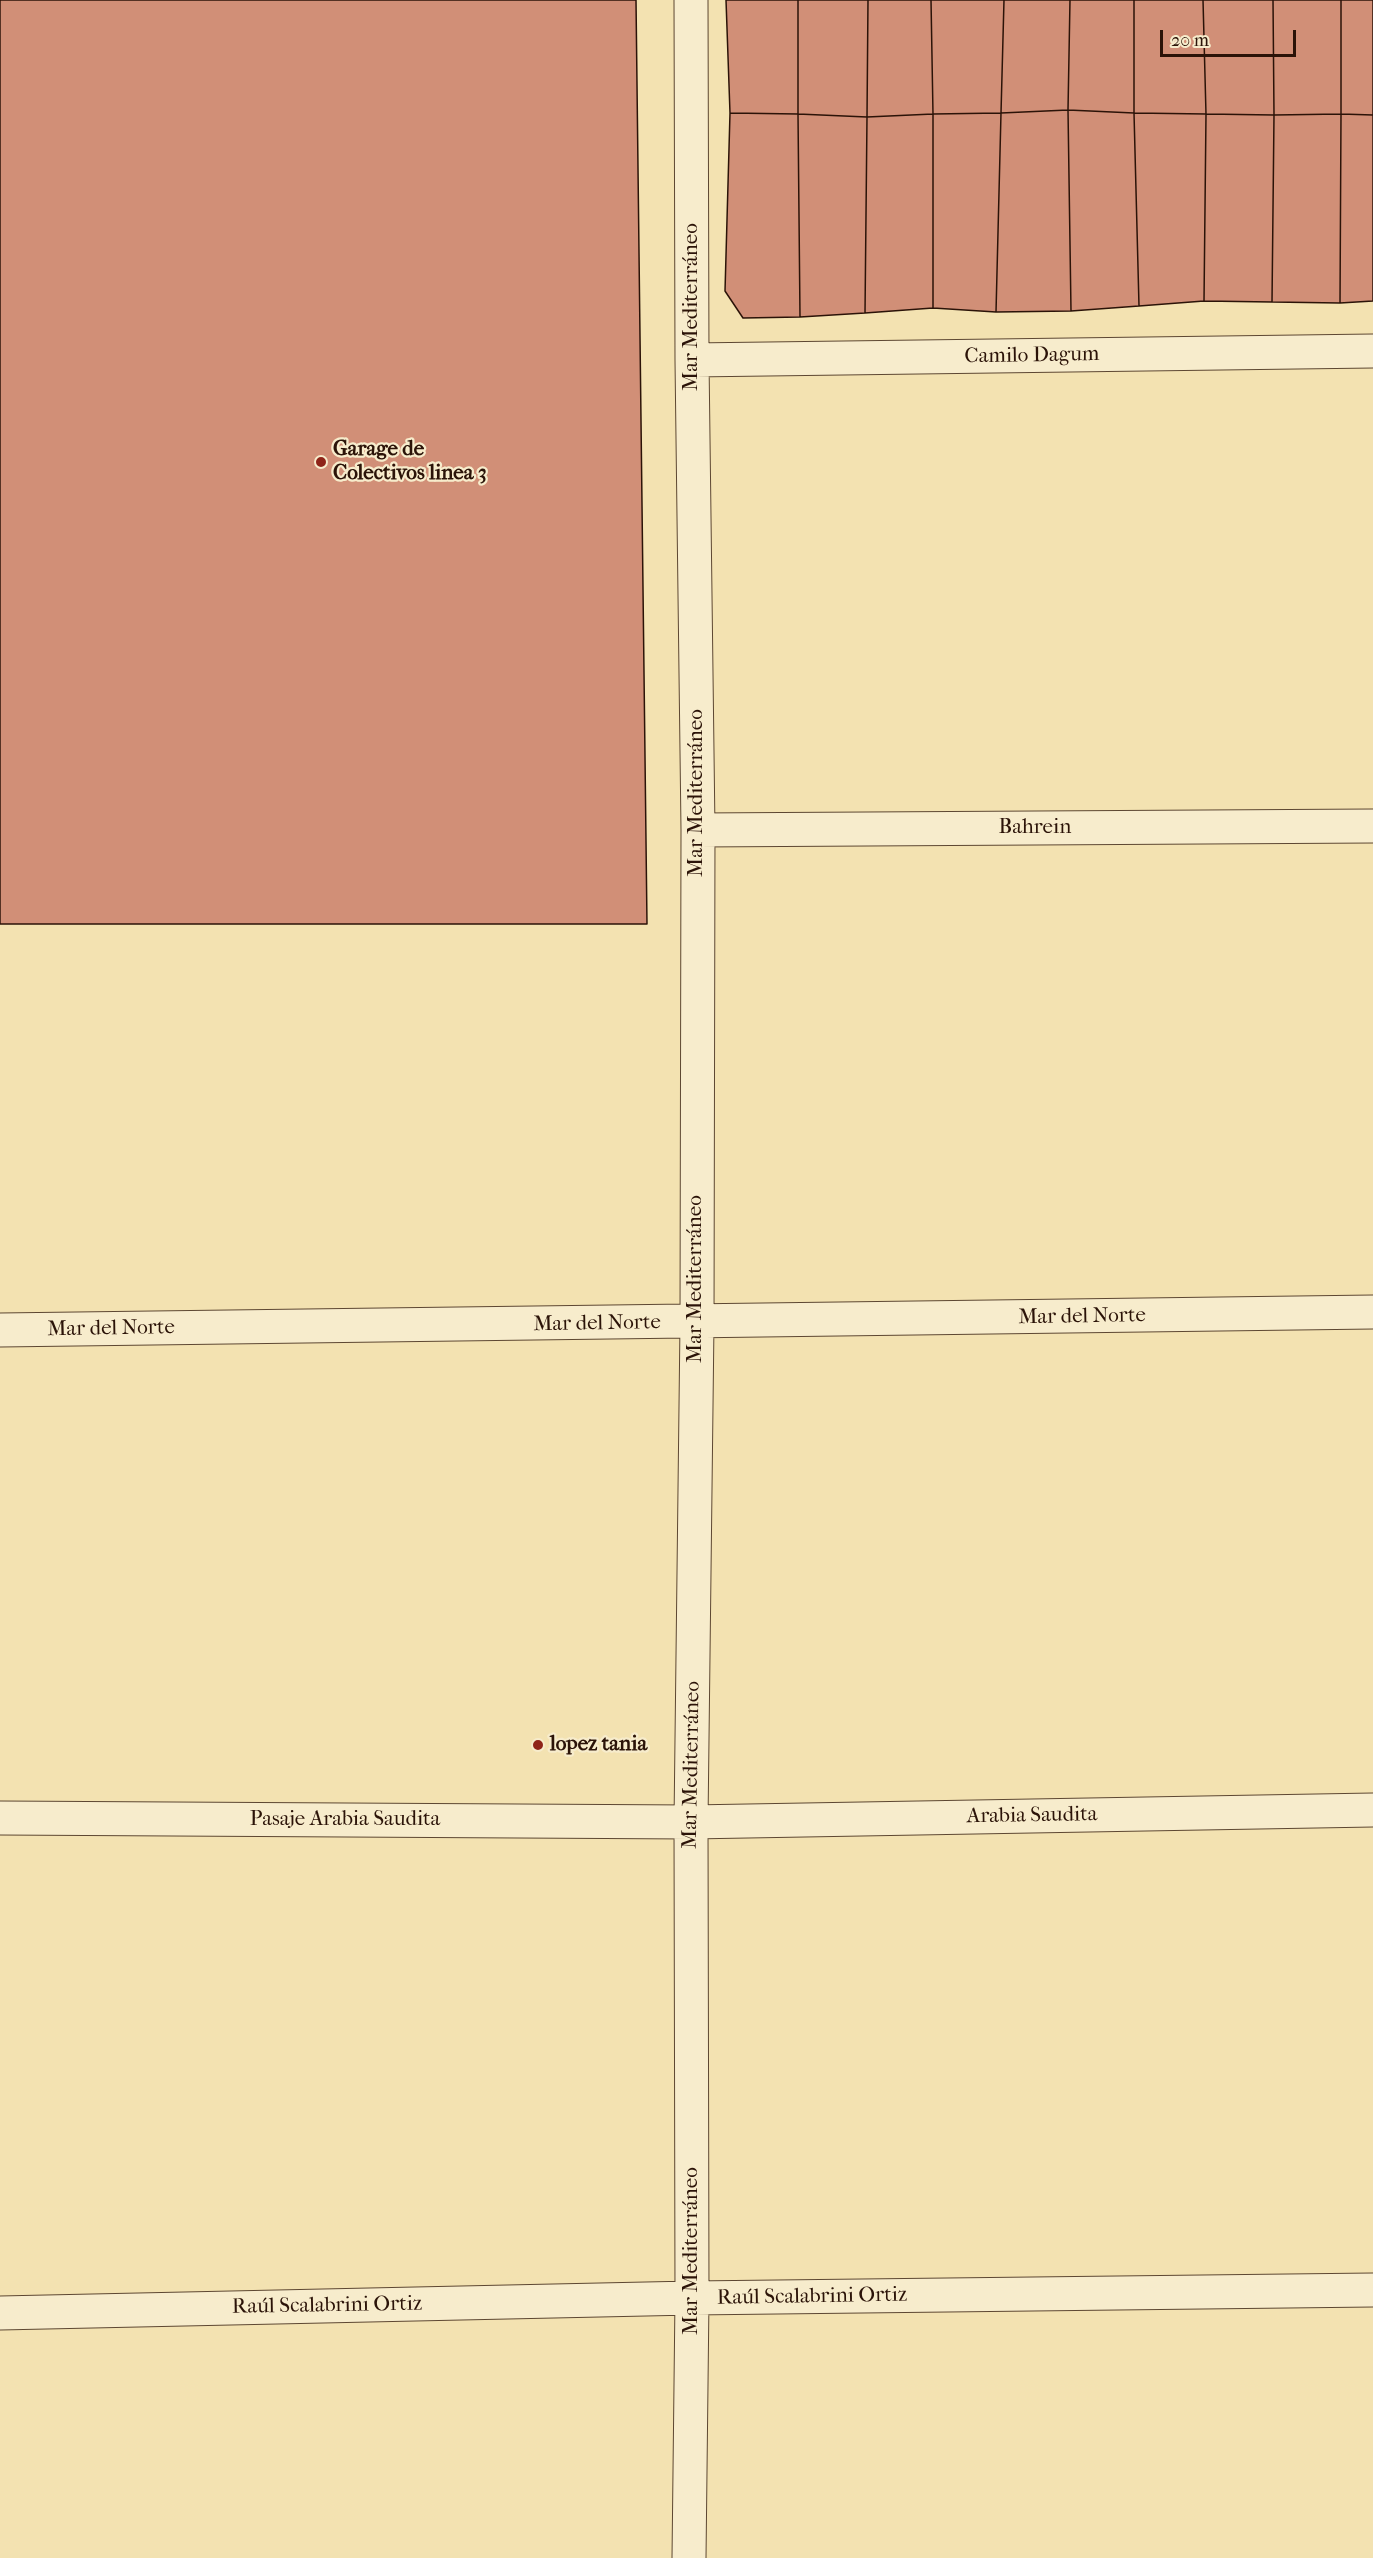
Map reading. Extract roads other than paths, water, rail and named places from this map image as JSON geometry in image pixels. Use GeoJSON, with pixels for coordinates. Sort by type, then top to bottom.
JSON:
{"type":"FeatureCollection","features":[{"type":"Feature","properties":{"kind":"street","name":"Mar Mediterráneo"},"geometry":{"type":"LineString","coordinates":[[689,2558],[692,2298],[691,1822],[697,1323],[698,830],[692,360],[691,0]]}},
{"type":"Feature","properties":{"kind":"street","name":"Camilo Dagum"},"geometry":{"type":"LineString","coordinates":[[692,360],[1373,351]]}},
{"type":"Feature","properties":{"kind":"street","name":"Bahrein"},"geometry":{"type":"LineString","coordinates":[[698,830],[1373,826]]}},
{"type":"Feature","properties":{"kind":"street","name":"Mar del Norte"},"geometry":{"type":"LineString","coordinates":[[0,1330],[697,1323],[1373,1312]]}},
{"type":"Feature","properties":{"kind":"street","name":"Arabia Saudita"},"geometry":{"type":"LineString","coordinates":[[691,1822],[1373,1810]]}},
{"type":"Feature","properties":{"kind":"street","name":"Pasaje Arabia Saudita"},"geometry":{"type":"LineString","coordinates":[[0,1818],[691,1822]]}},
{"type":"Feature","properties":{"kind":"street","name":"Raúl Scalabrini Ortiz"},"geometry":{"type":"LineString","coordinates":[[0,2313],[692,2298],[1373,2290]]}},
{"type":"Feature","properties":{"kind":"place","name":"Garage de Colectivos linea 3"},"geometry":{"type":"Point","coordinates":[321,462]}},
{"type":"Feature","properties":{"kind":"place","name":"lopez tania"},"geometry":{"type":"Point","coordinates":[538,1745]}}]}
